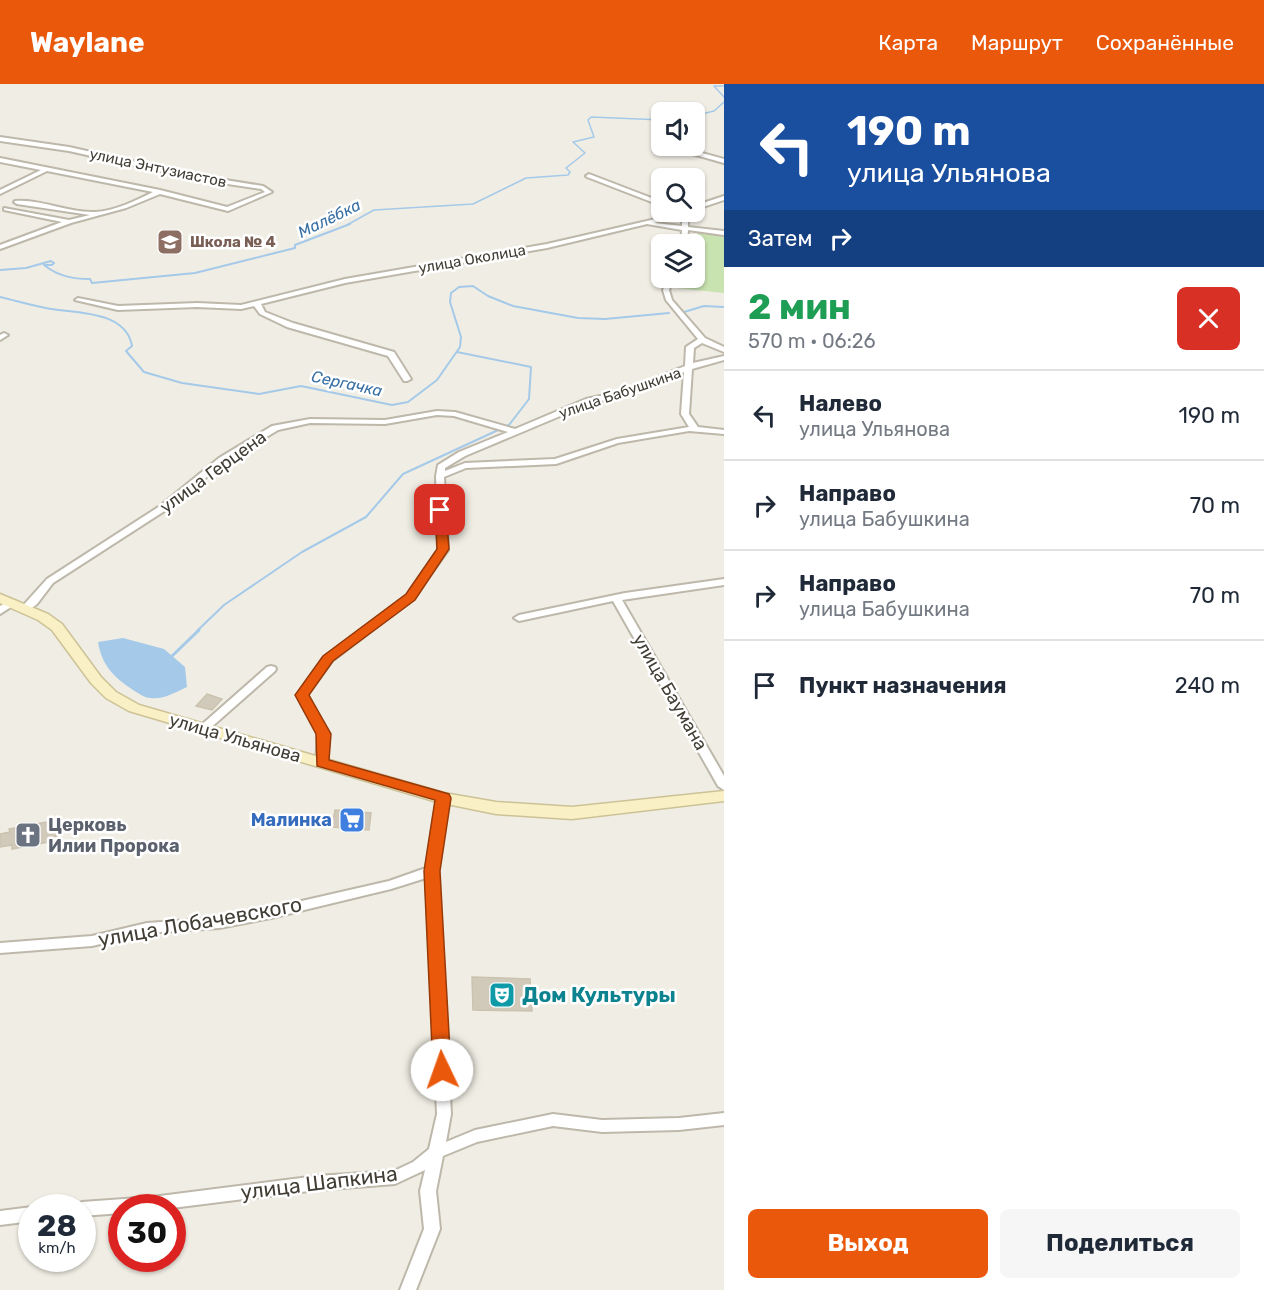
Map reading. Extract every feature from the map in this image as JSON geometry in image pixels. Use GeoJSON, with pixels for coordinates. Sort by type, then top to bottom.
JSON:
{"type":"FeatureCollection","features":[{"type":"Feature","properties":{"kind":"main road","name":"улица Ульянова"},"geometry":{"type":"LineString","coordinates":[[9,605],[57,627],[96,680],[111,694],[134,708],[443,798],[496,808],[572,813],[724,796]]}},
{"type":"Feature","properties":{"kind":"street","name":"улица Энтузиастов"},"geometry":{"type":"LineString","coordinates":[[0,139],[69,149],[269,190],[266,194],[228,208],[160,192]]}},
{"type":"Feature","properties":{"kind":"street"},"geometry":{"type":"LineString","coordinates":[[705,156],[724,161]]}},
{"type":"Feature","properties":{"kind":"street"},"geometry":{"type":"LineString","coordinates":[[0,160],[160,192]]}},
{"type":"Feature","properties":{"kind":"street"},"geometry":{"type":"LineString","coordinates":[[0,195],[47,169]]}},
{"type":"Feature","properties":{"kind":"street"},"geometry":{"type":"LineString","coordinates":[[589,176],[651,200]]}},
{"type":"Feature","properties":{"kind":"street"},"geometry":{"type":"LineString","coordinates":[[0,247],[160,192]]}},
{"type":"Feature","properties":{"kind":"street"},"geometry":{"type":"LineString","coordinates":[[0,195],[17,202],[48,204],[101,214]]}},
{"type":"Feature","properties":{"kind":"street"},"geometry":{"type":"LineString","coordinates":[[705,204],[724,198]]}},
{"type":"Feature","properties":{"kind":"street"},"geometry":{"type":"LineString","coordinates":[[3,210],[17,202]]}},
{"type":"Feature","properties":{"kind":"street"},"geometry":{"type":"LineString","coordinates":[[3,210],[69,222]]}},
{"type":"Feature","properties":{"kind":"street","name":"улица Околица"},"geometry":{"type":"LineString","coordinates":[[78,300],[118,308],[197,305],[226,308],[257,304],[345,281],[547,246],[651,221]]}},
{"type":"Feature","properties":{"kind":"street"},"geometry":{"type":"LineString","coordinates":[[685,234],[686,222]]}},
{"type":"Feature","properties":{"kind":"street"},"geometry":{"type":"LineString","coordinates":[[642,223],[724,233]]}},
{"type":"Feature","properties":{"kind":"street"},"geometry":{"type":"LineString","coordinates":[[667,288],[669,300],[702,340],[724,350]]}},
{"type":"Feature","properties":{"kind":"street"},"geometry":{"type":"LineString","coordinates":[[257,304],[262,313],[290,325],[392,354],[407,379]]}},
{"type":"Feature","properties":{"kind":"street"},"geometry":{"type":"LineString","coordinates":[[695,429],[685,414],[690,347],[702,340]]}},
{"type":"Feature","properties":{"kind":"street","name":"улица Бабушкина"},"geometry":{"type":"LineString","coordinates":[[517,432],[589,401],[625,393],[700,363],[724,358]]}},
{"type":"Feature","properties":{"kind":"street","name":"улица Герцена"},"geometry":{"type":"LineString","coordinates":[[9,605],[38,599],[43,588],[50,581],[163,508],[222,460],[274,428],[310,421],[385,422],[437,413],[454,414],[517,432]]}},
{"type":"Feature","properties":{"kind":"street"},"geometry":{"type":"LineString","coordinates":[[440,476],[465,466],[556,462],[617,441],[695,429],[724,432]]}},
{"type":"Feature","properties":{"kind":"street"},"geometry":{"type":"LineString","coordinates":[[322,763],[323,734],[302,695],[328,658],[410,597],[443,549],[441,467],[462,454],[517,432]]}},
{"type":"Feature","properties":{"kind":"street"},"geometry":{"type":"LineString","coordinates":[[519,618],[615,598],[724,582]]}},
{"type":"Feature","properties":{"kind":"street","name":"улица Баумана"},"geometry":{"type":"LineString","coordinates":[[615,598],[724,786]]}},
{"type":"Feature","properties":{"kind":"street"},"geometry":{"type":"LineString","coordinates":[[203,729],[271,669]]}},
{"type":"Feature","properties":{"kind":"street"},"geometry":{"type":"LineString","coordinates":[[408,1290],[432,1229],[428,1191],[444,1114],[432,871],[443,798]]}},
{"type":"Feature","properties":{"kind":"street","name":"улица Лобачевского"},"geometry":{"type":"LineString","coordinates":[[0,948],[92,941],[147,928],[229,921],[391,885],[432,871]]}},
{"type":"Feature","properties":{"kind":"street","name":"улица Шапкина"},"geometry":{"type":"LineString","coordinates":[[96,1208],[152,1204],[317,1183],[394,1177],[418,1167],[435,1153],[475,1136],[553,1120],[602,1126],[679,1124],[724,1119]]}},
{"type":"Feature","properties":{"kind":"street"},"geometry":{"type":"LineString","coordinates":[[0,1218],[18,1216]]}},
{"type":"Feature","properties":{"kind":"green space"},"geometry":{"type":"Polygon","coordinates":[[[698,233],[724,234],[724,293],[676,288],[705,288],[705,234],[698,233]]]}},
{"type":"Feature","properties":{"kind":"water"},"geometry":{"type":"Polygon","coordinates":[[[123,638],[164,649],[185,667],[187,687],[160,698],[148,698],[126,685],[102,658],[98,642],[123,638]]]}},
{"type":"Feature","properties":{"kind":"building"},"geometry":{"type":"Polygon","coordinates":[[[207,694],[222,699],[212,710],[196,706],[207,694]]]}},
{"type":"Feature","properties":{"kind":"building","name":"Малинка"},"geometry":{"type":"Polygon","coordinates":[[[335,810],[371,813],[369,830],[332,827],[335,810]]]}},
{"type":"Feature","properties":{"kind":"building","name":"Церковь Илии Пророка"},"geometry":{"type":"Polygon","coordinates":[[[46,822],[47,826],[55,825],[57,836],[49,837],[49,842],[12,849],[12,845],[0,847],[0,834],[10,832],[9,829],[46,822]]]}},
{"type":"Feature","properties":{"kind":"building","name":"Дом Культуры"},"geometry":{"type":"Polygon","coordinates":[[[472,977],[530,979],[532,1011],[473,1010],[472,977]]]}},
{"type":"Feature","properties":{"kind":"waterway","name":"Малёбка"},"geometry":{"type":"LineString","coordinates":[[724,86],[714,86],[724,97]]}},
{"type":"Feature","properties":{"kind":"waterway","name":"Малёбка"},"geometry":{"type":"LineString","coordinates":[[705,113],[714,111],[724,102]]}},
{"type":"Feature","properties":{"kind":"waterway","name":"Малёбка"},"geometry":{"type":"LineString","coordinates":[[347,225],[374,210],[473,204],[526,178],[568,175],[570,172],[566,168],[585,153],[573,142],[594,137],[588,120],[591,117],[651,120]]}},
{"type":"Feature","properties":{"kind":"waterway","name":"Малёбка"},"geometry":{"type":"LineString","coordinates":[[0,270],[26,268],[51,261],[54,263],[52,265],[44,265],[60,274],[90,279],[92,283],[195,273],[295,248],[295,245],[350,224]]}},
{"type":"Feature","properties":{"kind":"waterway","name":"Сергачка"},"geometry":{"type":"LineString","coordinates":[[0,297],[111,320],[128,335],[132,346],[126,351],[144,372],[182,383],[259,394],[301,386],[392,405],[408,402],[437,380],[460,347],[461,337],[450,302],[451,293],[459,287],[473,286],[488,296],[513,306],[578,318],[605,319],[669,313]]}},
{"type":"Feature","properties":{"kind":"waterway","name":"Сергачка"},"geometry":{"type":"LineString","coordinates":[[684,312],[704,306],[724,307]]}},
{"type":"Feature","properties":{"kind":"waterway"},"geometry":{"type":"LineString","coordinates":[[197,631],[224,605],[302,552],[366,517],[403,474],[509,425],[529,399],[531,367],[457,352]]}},
{"type":"Feature","properties":{"kind":"waterway"},"geometry":{"type":"LineString","coordinates":[[172,656],[199,630]]}},
{"type":"Feature","properties":{"kind":"place","name":"Школа № 4"},"geometry":{"type":"Point","coordinates":[170,242]}},
{"type":"Feature","properties":{"kind":"place","name":"Малинка"},"geometry":{"type":"Point","coordinates":[352,820]}},
{"type":"Feature","properties":{"kind":"place","name":"Церковь Илии Пророка"},"geometry":{"type":"Point","coordinates":[28,835]}},
{"type":"Feature","properties":{"kind":"place","name":"Дом Культуры"},"geometry":{"type":"Point","coordinates":[502,995]}},
{"type":"Feature","properties":{"kind":"route"},"geometry":{"type":"LineString","coordinates":[[440,510],[443,549],[410,597],[328,658],[302,695],[323,734],[322,763],[443,798],[435,839],[432,871],[442,1070]]}}]}
